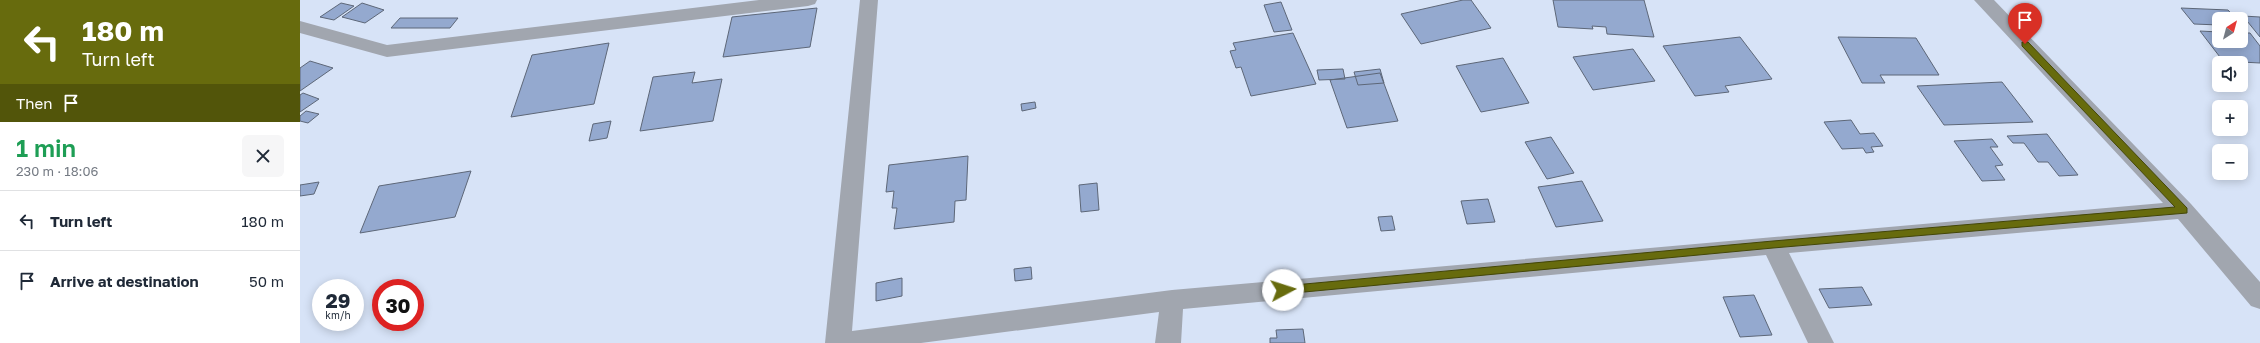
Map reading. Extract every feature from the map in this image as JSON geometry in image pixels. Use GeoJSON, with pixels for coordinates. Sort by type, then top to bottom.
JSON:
{"type":"FeatureCollection","features":[{"type":"Feature","properties":{"kind":"street"},"geometry":{"type":"LineString","coordinates":[[300,27],[387,51],[808,0]]}},
{"type":"Feature","properties":{"kind":"street"},"geometry":{"type":"LineString","coordinates":[[838,343],[869,0]]}},
{"type":"Feature","properties":{"kind":"street"},"geometry":{"type":"LineString","coordinates":[[1983,0],[2183,210],[2260,299]]}},
{"type":"Feature","properties":{"kind":"street"},"geometry":{"type":"LineString","coordinates":[[841,343],[1172,300],[1773,244],[2183,210]]}},
{"type":"Feature","properties":{"kind":"street"},"geometry":{"type":"LineString","coordinates":[[1773,244],[1821,343]]}},
{"type":"Feature","properties":{"kind":"street"},"geometry":{"type":"LineString","coordinates":[[1168,343],[1172,300]]}},
{"type":"Feature","properties":{"kind":"building"},"geometry":{"type":"Polygon","coordinates":[[[1463,0],[1471,0],[1491,28],[1421,44],[1401,14],[1463,0]]]}},
{"type":"Feature","properties":{"kind":"building"},"geometry":{"type":"Polygon","coordinates":[[[1553,0],[1644,0],[1654,37],[1607,34],[1606,27],[1592,26],[1593,29],[1558,27],[1553,0]]]}},
{"type":"Feature","properties":{"kind":"building"},"geometry":{"type":"Polygon","coordinates":[[[1281,2],[1292,30],[1274,32],[1264,5],[1281,2]]]}},
{"type":"Feature","properties":{"kind":"building"},"geometry":{"type":"Polygon","coordinates":[[[341,3],[354,6],[334,20],[320,17],[341,3]]]}},
{"type":"Feature","properties":{"kind":"building"},"geometry":{"type":"Polygon","coordinates":[[[362,3],[384,10],[365,23],[342,17],[362,3]]]}},
{"type":"Feature","properties":{"kind":"building"},"geometry":{"type":"Polygon","coordinates":[[[817,8],[810,47],[723,57],[732,17],[817,8]]]}},
{"type":"Feature","properties":{"kind":"building"},"geometry":{"type":"Polygon","coordinates":[[[2181,8],[2228,10],[2230,12],[2212,12],[2212,25],[2194,24],[2181,8]]]}},
{"type":"Feature","properties":{"kind":"building"},"geometry":{"type":"Polygon","coordinates":[[[2248,16],[2260,17],[2260,37],[2248,22],[2248,16]]]}},
{"type":"Feature","properties":{"kind":"building"},"geometry":{"type":"Polygon","coordinates":[[[400,18],[458,18],[450,28],[391,28],[400,18]]]}},
{"type":"Feature","properties":{"kind":"building"},"geometry":{"type":"Polygon","coordinates":[[[2200,31],[2212,32],[2212,47],[2200,31]]]}},
{"type":"Feature","properties":{"kind":"building"},"geometry":{"type":"Polygon","coordinates":[[[1293,33],[1316,84],[1251,96],[1241,67],[1236,68],[1230,51],[1236,50],[1233,43],[1293,33]]]}},
{"type":"Feature","properties":{"kind":"building"},"geometry":{"type":"Polygon","coordinates":[[[2248,33],[2250,33],[2260,46],[2260,63],[2248,62],[2248,56],[2219,56],[2213,48],[2248,48],[2248,33]]]}},
{"type":"Feature","properties":{"kind":"building"},"geometry":{"type":"Polygon","coordinates":[[[1740,37],[1772,79],[1725,86],[1729,92],[1695,96],[1663,46],[1740,37]]]}},
{"type":"Feature","properties":{"kind":"building"},"geometry":{"type":"Polygon","coordinates":[[[1838,37],[1916,38],[1939,75],[1880,75],[1885,83],[1862,83],[1838,37]]]}},
{"type":"Feature","properties":{"kind":"building"},"geometry":{"type":"Polygon","coordinates":[[[609,43],[594,104],[511,117],[532,55],[609,43]]]}},
{"type":"Feature","properties":{"kind":"building"},"geometry":{"type":"Polygon","coordinates":[[[1633,49],[1655,81],[1593,90],[1573,57],[1633,49]]]}},
{"type":"Feature","properties":{"kind":"building"},"geometry":{"type":"Polygon","coordinates":[[[1503,58],[1529,103],[1481,112],[1456,66],[1503,58]]]}},
{"type":"Feature","properties":{"kind":"building"},"geometry":{"type":"Polygon","coordinates":[[[310,61],[333,68],[300,91],[300,68],[310,61]]]}},
{"type":"Feature","properties":{"kind":"building"},"geometry":{"type":"Polygon","coordinates":[[[1343,69],[1345,79],[1319,80],[1317,70],[1343,69]]]}},
{"type":"Feature","properties":{"kind":"building"},"geometry":{"type":"Polygon","coordinates":[[[1380,69],[1384,83],[1358,85],[1354,72],[1380,69]]]}},
{"type":"Feature","properties":{"kind":"building"},"geometry":{"type":"Polygon","coordinates":[[[695,72],[692,83],[722,79],[713,121],[640,131],[653,77],[695,72]]]}},
{"type":"Feature","properties":{"kind":"building"},"geometry":{"type":"Polygon","coordinates":[[[1380,73],[1398,121],[1347,128],[1330,80],[1380,73]]]}},
{"type":"Feature","properties":{"kind":"building"},"geometry":{"type":"Polygon","coordinates":[[[2002,82],[2033,122],[1944,125],[1917,86],[2002,82]]]}},
{"type":"Feature","properties":{"kind":"building"},"geometry":{"type":"Polygon","coordinates":[[[303,93],[319,99],[300,112],[300,95],[303,93]]]}},
{"type":"Feature","properties":{"kind":"building"},"geometry":{"type":"Polygon","coordinates":[[[1035,102],[1036,108],[1022,111],[1021,104],[1035,102]]]}},
{"type":"Feature","properties":{"kind":"building"},"geometry":{"type":"Polygon","coordinates":[[[306,111],[319,114],[308,123],[300,121],[300,116],[306,111]]]}},
{"type":"Feature","properties":{"kind":"building"},"geometry":{"type":"Polygon","coordinates":[[[1851,120],[1860,134],[1874,133],[1883,146],[1871,147],[1874,152],[1866,153],[1863,148],[1842,149],[1824,122],[1851,120]]]}},
{"type":"Feature","properties":{"kind":"building"},"geometry":{"type":"Polygon","coordinates":[[[611,121],[607,138],[589,141],[593,124],[611,121]]]}},
{"type":"Feature","properties":{"kind":"building"},"geometry":{"type":"Polygon","coordinates":[[[2047,134],[2078,175],[2059,176],[2048,162],[2038,162],[2024,143],[2013,143],[2007,136],[2047,134]]]}},
{"type":"Feature","properties":{"kind":"building"},"geometry":{"type":"Polygon","coordinates":[[[1551,137],[1574,173],[1547,179],[1525,142],[1551,137]]]}},
{"type":"Feature","properties":{"kind":"building"},"geometry":{"type":"Polygon","coordinates":[[[1992,139],[1998,147],[1990,147],[2003,165],[1995,166],[2005,180],[1982,181],[1954,141],[1992,139]]]}},
{"type":"Feature","properties":{"kind":"building"},"geometry":{"type":"Polygon","coordinates":[[[968,156],[966,200],[955,201],[954,222],[894,229],[897,208],[892,208],[894,191],[886,192],[889,165],[968,156]]]}},
{"type":"Feature","properties":{"kind":"building"},"geometry":{"type":"Polygon","coordinates":[[[471,171],[455,217],[360,233],[379,186],[471,171]]]}},
{"type":"Feature","properties":{"kind":"building"},"geometry":{"type":"Polygon","coordinates":[[[1582,181],[1603,221],[1556,227],[1538,187],[1582,181]]]}},
{"type":"Feature","properties":{"kind":"building"},"geometry":{"type":"Polygon","coordinates":[[[319,182],[314,194],[300,196],[300,185],[319,182]]]}},
{"type":"Feature","properties":{"kind":"building"},"geometry":{"type":"Polygon","coordinates":[[[1097,183],[1099,210],[1081,212],[1079,185],[1097,183]]]}},
{"type":"Feature","properties":{"kind":"building"},"geometry":{"type":"Polygon","coordinates":[[[1488,199],[1495,222],[1467,224],[1461,201],[1488,199]]]}},
{"type":"Feature","properties":{"kind":"building"},"geometry":{"type":"Polygon","coordinates":[[[1392,216],[1395,230],[1381,231],[1378,217],[1392,216]]]}},
{"type":"Feature","properties":{"kind":"building"},"geometry":{"type":"Polygon","coordinates":[[[1031,267],[1032,279],[1015,281],[1014,269],[1031,267]]]}},
{"type":"Feature","properties":{"kind":"building"},"geometry":{"type":"Polygon","coordinates":[[[902,278],[902,296],[876,301],[876,283],[902,278]]]}},
{"type":"Feature","properties":{"kind":"building"},"geometry":{"type":"Polygon","coordinates":[[[1862,287],[1872,305],[1829,308],[1819,289],[1862,287]]]}},
{"type":"Feature","properties":{"kind":"building"},"geometry":{"type":"Polygon","coordinates":[[[1754,295],[1772,335],[1740,337],[1723,297],[1754,295]]]}},
{"type":"Feature","properties":{"kind":"building"},"geometry":{"type":"Polygon","coordinates":[[[1303,329],[1305,343],[1270,343],[1270,338],[1277,338],[1276,330],[1303,329]]]}},
{"type":"Feature","properties":{"kind":"route"},"geometry":{"type":"LineString","coordinates":[[1283,290],[1773,244],[2183,210],[2025,44]]}}]}
